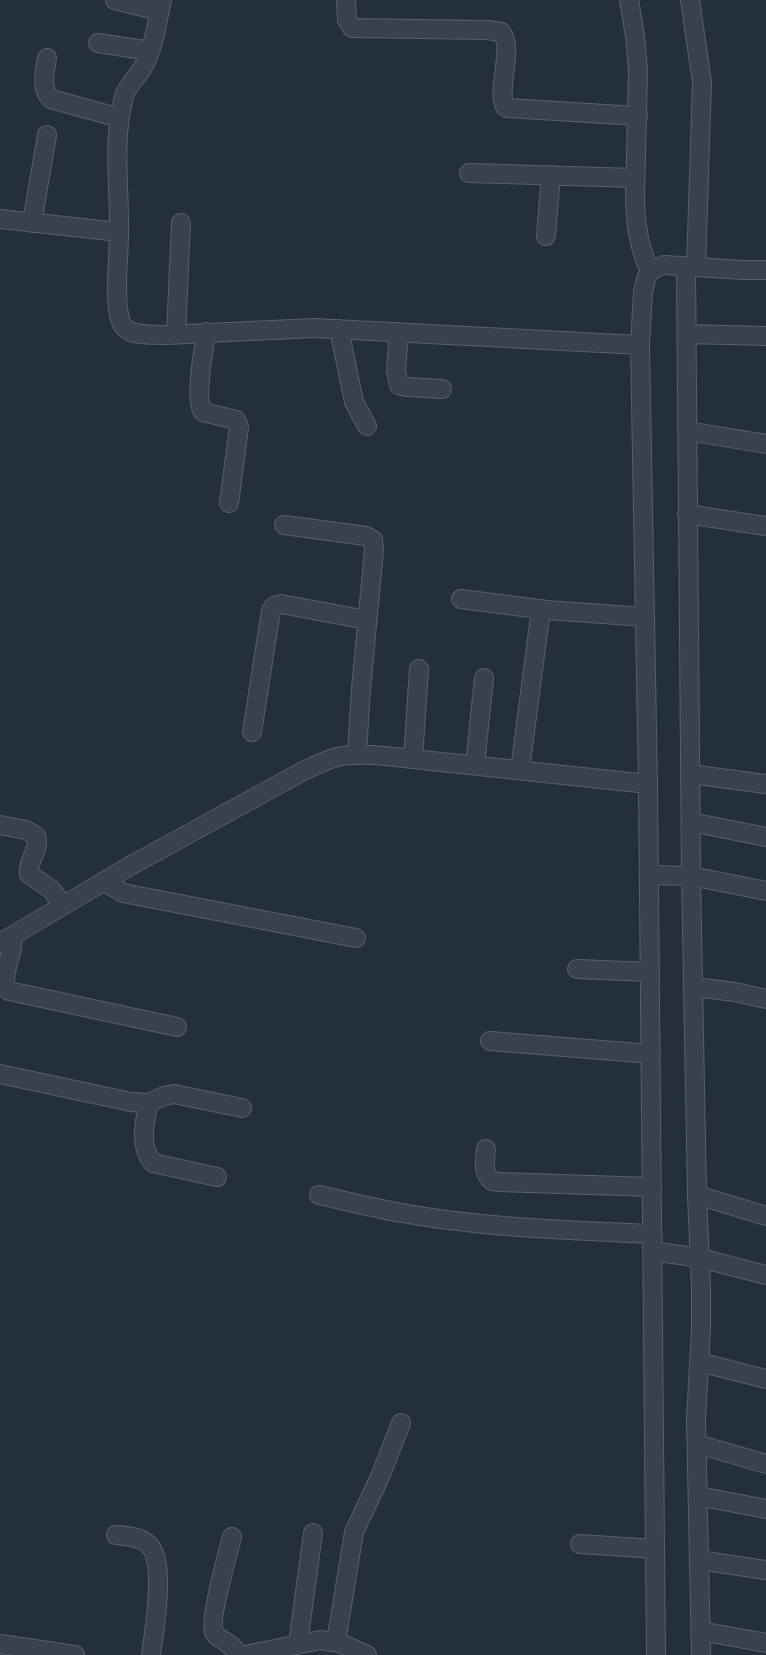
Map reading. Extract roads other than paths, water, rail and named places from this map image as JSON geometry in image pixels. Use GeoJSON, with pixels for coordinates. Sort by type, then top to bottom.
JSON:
{"type":"FeatureCollection","features":[{"type":"Feature","properties":{"kind":"street"},"geometry":{"type":"LineString","coordinates":[[115,0],[160,6],[150,51],[143,67],[132,81],[125,95],[120,118],[118,144],[120,232],[118,308],[121,321],[125,328],[132,332],[144,334],[314,328],[640,345]]}},
{"type":"Feature","properties":{"kind":"street"},"geometry":{"type":"LineString","coordinates":[[346,0],[347,20],[352,28],[488,30],[501,32],[506,42],[502,95],[504,107],[638,116]]}},
{"type":"Feature","properties":{"kind":"street"},"geometry":{"type":"LineString","coordinates":[[628,0],[636,43],[638,116],[635,201],[641,248],[650,271]]}},
{"type":"Feature","properties":{"kind":"street"},"geometry":{"type":"LineString","coordinates":[[690,0],[702,82],[686,334],[691,822],[686,876],[694,987],[697,1195],[694,1257],[701,1329],[696,1419],[701,1655]]}},
{"type":"Feature","properties":{"kind":"street"},"geometry":{"type":"LineString","coordinates":[[98,43],[150,51]]}},
{"type":"Feature","properties":{"kind":"street"},"geometry":{"type":"LineString","coordinates":[[47,58],[44,83],[45,90],[51,99],[120,118]]}},
{"type":"Feature","properties":{"kind":"street"},"geometry":{"type":"LineString","coordinates":[[32,223],[46,135]]}},
{"type":"Feature","properties":{"kind":"street"},"geometry":{"type":"LineString","coordinates":[[469,173],[636,178]]}},
{"type":"Feature","properties":{"kind":"street"},"geometry":{"type":"LineString","coordinates":[[546,236],[551,175]]}},
{"type":"Feature","properties":{"kind":"street"},"geometry":{"type":"LineString","coordinates":[[0,219],[120,232]]}},
{"type":"Feature","properties":{"kind":"street"},"geometry":{"type":"LineString","coordinates":[[176,334],[181,224]]}},
{"type":"Feature","properties":{"kind":"street"},"geometry":{"type":"LineString","coordinates":[[656,1655],[655,1549],[657,1246],[652,1187],[650,972],[654,875],[648,784],[640,345],[643,292],[646,279],[650,271],[664,265],[766,270]]}},
{"type":"Feature","properties":{"kind":"street"},"geometry":{"type":"LineString","coordinates":[[339,329],[354,402],[367,426]]}},
{"type":"Feature","properties":{"kind":"street"},"geometry":{"type":"LineString","coordinates":[[206,332],[199,397],[200,408],[203,412],[236,420],[239,427],[229,503]]}},
{"type":"Feature","properties":{"kind":"street"},"geometry":{"type":"LineString","coordinates":[[399,332],[396,371],[399,385],[407,387],[442,389]]}},
{"type":"Feature","properties":{"kind":"street"},"geometry":{"type":"LineString","coordinates":[[686,334],[766,336]]}},
{"type":"Feature","properties":{"kind":"street"},"geometry":{"type":"LineString","coordinates":[[687,431],[766,444]]}},
{"type":"Feature","properties":{"kind":"street"},"geometry":{"type":"LineString","coordinates":[[688,514],[766,526]]}},
{"type":"Feature","properties":{"kind":"street"},"geometry":{"type":"LineString","coordinates":[[284,525],[372,538],[374,550],[357,754]]}},
{"type":"Feature","properties":{"kind":"street"},"geometry":{"type":"LineString","coordinates":[[461,599],[541,609],[645,617]]}},
{"type":"Feature","properties":{"kind":"street"},"geometry":{"type":"LineString","coordinates":[[252,732],[271,611],[274,606],[281,604],[367,620]]}},
{"type":"Feature","properties":{"kind":"street"},"geometry":{"type":"LineString","coordinates":[[520,770],[541,609]]}},
{"type":"Feature","properties":{"kind":"street"},"geometry":{"type":"LineString","coordinates":[[413,759],[419,669]]}},
{"type":"Feature","properties":{"kind":"street"},"geometry":{"type":"LineString","coordinates":[[475,765],[484,678]]}},
{"type":"Feature","properties":{"kind":"street"},"geometry":{"type":"LineString","coordinates":[[177,1027],[9,991],[6,988],[5,979],[12,951],[6,940],[105,882],[316,764],[344,754],[475,765],[648,784]]}},
{"type":"Feature","properties":{"kind":"street"},"geometry":{"type":"LineString","coordinates":[[690,774],[766,784]]}},
{"type":"Feature","properties":{"kind":"street"},"geometry":{"type":"LineString","coordinates":[[691,822],[766,837]]}},
{"type":"Feature","properties":{"kind":"street"},"geometry":{"type":"LineString","coordinates":[[0,825],[26,830],[36,836],[37,843],[30,865],[29,874],[52,890],[63,906]]}},
{"type":"Feature","properties":{"kind":"street"},"geometry":{"type":"LineString","coordinates":[[654,875],[686,876],[766,891]]}},
{"type":"Feature","properties":{"kind":"street"},"geometry":{"type":"LineString","coordinates":[[105,882],[123,893],[286,923],[356,938]]}},
{"type":"Feature","properties":{"kind":"street"},"geometry":{"type":"LineString","coordinates":[[577,969],[650,972]]}},
{"type":"Feature","properties":{"kind":"street"},"geometry":{"type":"LineString","coordinates":[[694,987],[735,992],[766,998]]}},
{"type":"Feature","properties":{"kind":"street"},"geometry":{"type":"LineString","coordinates":[[490,1041],[651,1054]]}},
{"type":"Feature","properties":{"kind":"street"},"geometry":{"type":"LineString","coordinates":[[0,1074],[131,1102],[149,1103],[164,1096],[174,1094],[242,1108]]}},
{"type":"Feature","properties":{"kind":"street"},"geometry":{"type":"LineString","coordinates":[[149,1103],[144,1131],[148,1156],[153,1163],[217,1177]]}},
{"type":"Feature","properties":{"kind":"street"},"geometry":{"type":"LineString","coordinates":[[486,1149],[484,1165],[486,1172],[492,1181],[652,1187]]}},
{"type":"Feature","properties":{"kind":"street"},"geometry":{"type":"LineString","coordinates":[[319,1195],[402,1213],[451,1220],[562,1230],[657,1246],[766,1275]]}},
{"type":"Feature","properties":{"kind":"street"},"geometry":{"type":"LineString","coordinates":[[697,1195],[766,1216]]}},
{"type":"Feature","properties":{"kind":"street"},"geometry":{"type":"LineString","coordinates":[[699,1362],[766,1379]]}},
{"type":"Feature","properties":{"kind":"street"},"geometry":{"type":"LineString","coordinates":[[336,1642],[354,1532],[380,1477],[401,1423]]}},
{"type":"Feature","properties":{"kind":"street"},"geometry":{"type":"LineString","coordinates":[[697,1444],[766,1464]]}},
{"type":"Feature","properties":{"kind":"street"},"geometry":{"type":"LineString","coordinates":[[698,1496],[766,1508]]}},
{"type":"Feature","properties":{"kind":"street"},"geometry":{"type":"LineString","coordinates":[[298,1644],[313,1533]]}},
{"type":"Feature","properties":{"kind":"street"},"geometry":{"type":"LineString","coordinates":[[116,1534],[144,1541],[155,1554],[158,1570],[157,1604],[151,1655]]}},
{"type":"Feature","properties":{"kind":"street"},"geometry":{"type":"LineString","coordinates":[[232,1537],[214,1613],[213,1628],[216,1635],[233,1646],[238,1655]]}},
{"type":"Feature","properties":{"kind":"street"},"geometry":{"type":"LineString","coordinates":[[580,1544],[655,1549]]}},
{"type":"Feature","properties":{"kind":"street"},"geometry":{"type":"LineString","coordinates":[[700,1560],[766,1570]]}},
{"type":"Feature","properties":{"kind":"street"},"geometry":{"type":"LineString","coordinates":[[700,1631],[766,1643]]}},
{"type":"Feature","properties":{"kind":"street"},"geometry":{"type":"LineString","coordinates":[[245,1655],[320,1640],[336,1642],[367,1655]]}},
{"type":"Feature","properties":{"kind":"street"},"geometry":{"type":"LineString","coordinates":[[0,1644],[75,1655]]}}]}
